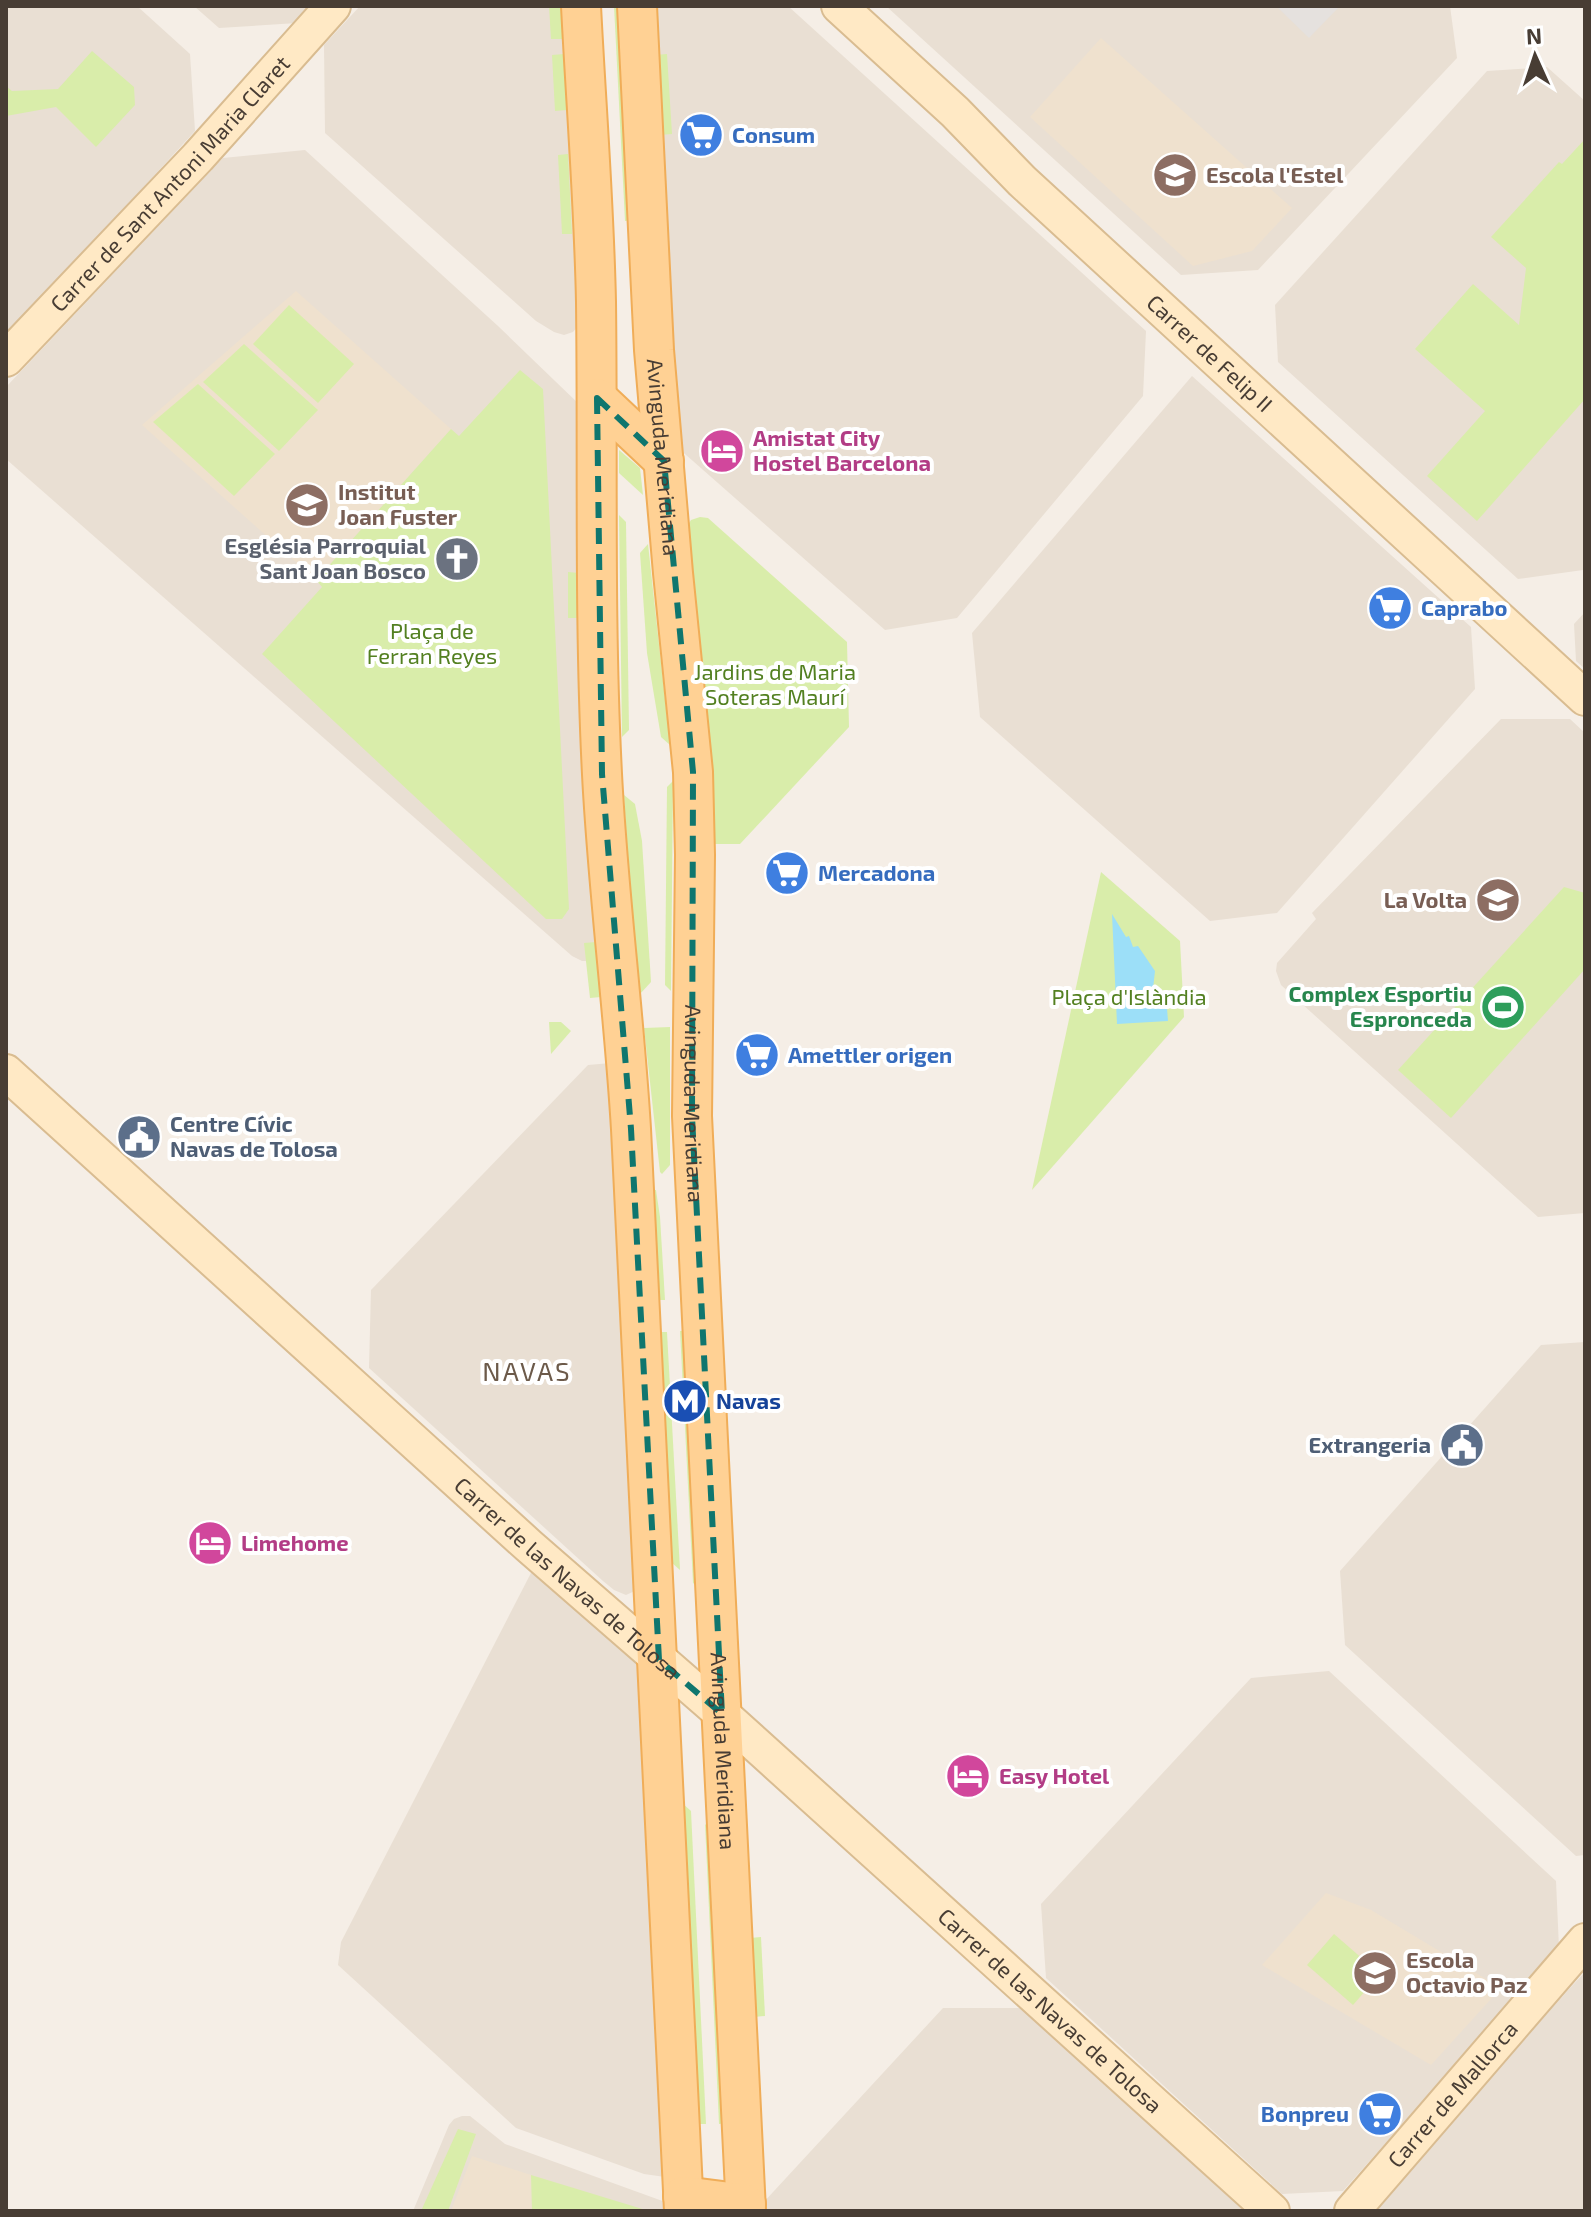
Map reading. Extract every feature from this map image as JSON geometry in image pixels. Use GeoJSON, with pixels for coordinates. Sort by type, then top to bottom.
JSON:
{"type":"FeatureCollection","features":[{"type":"Feature","properties":{"kind":"main road","name":"Carrer de Sant Antoni Maria Claret"},"geometry":{"type":"LineString","coordinates":[[6,359],[198,157],[333,6]]}},
{"type":"Feature","properties":{"kind":"main road","name":"Avinguda Meridiana"},"geometry":{"type":"LineString","coordinates":[[581,6],[595,277],[602,774],[630,1114],[684,2204],[746,2207],[692,1116],[693,772],[654,350],[637,6]]}},
{"type":"Feature","properties":{"kind":"main road","name":"Carrer de Felip II"},"geometry":{"type":"LineString","coordinates":[[839,6],[955,112],[1022,181],[1585,698]]}},
{"type":"Feature","properties":{"kind":"main road"},"geometry":{"type":"LineString","coordinates":[[597,398],[664,461]]}},
{"type":"Feature","properties":{"kind":"main road","name":"Carrer de las Navas de Tolosa"},"geometry":{"type":"LineString","coordinates":[[6,1072],[529,1546],[722,1714],[1272,2211]]}},
{"type":"Feature","properties":{"kind":"main road","name":"Carrer de Mallorca"},"geometry":{"type":"LineString","coordinates":[[1352,2211],[1585,1941]]}},
{"type":"Feature","properties":{"kind":"highlighted area"},"geometry":{"type":"Polygon","coordinates":[[[597,398],[664,461],[693,772],[692,1116],[722,1714],[659,1660],[631,1129],[602,774],[597,398]]]}},
{"type":"Feature","properties":{"kind":"shaded area"},"geometry":{"type":"Polygon","coordinates":[[[6,6],[137,6],[190,54],[195,131],[6,337],[6,6]]]}},
{"type":"Feature","properties":{"kind":"shaded area"},"geometry":{"type":"Polygon","coordinates":[[[194,6],[313,6],[297,23],[219,28],[194,6]]]}},
{"type":"Feature","properties":{"kind":"shaded area"},"geometry":{"type":"Polygon","coordinates":[[[360,6],[564,6],[579,285],[578,326],[573,332],[564,335],[536,321],[325,133],[324,45],[360,6]]]}},
{"type":"Feature","properties":{"kind":"shaded area"},"geometry":{"type":"Polygon","coordinates":[[[651,6],[788,6],[1146,331],[1143,396],[957,618],[885,630],[677,447],[651,6]]]}},
{"type":"Feature","properties":{"kind":"shaded area"},"geometry":{"type":"Polygon","coordinates":[[[886,6],[1450,6],[1457,58],[1258,270],[1181,275],[886,6]]]}},
{"type":"Feature","properties":{"kind":"shaded area"},"geometry":{"type":"Polygon","coordinates":[[[1276,6],[1340,6],[1309,38],[1276,6]]]}},
{"type":"Feature","properties":{"kind":"shaded area","name":"Escola l'Estel"},"geometry":{"type":"Polygon","coordinates":[[[1101,38],[1292,208],[1252,251],[1193,266],[1030,117],[1101,38]]]}},
{"type":"Feature","properties":{"kind":"shaded area"},"geometry":{"type":"Polygon","coordinates":[[[1547,67],[1585,101],[1585,567],[1583,570],[1518,579],[1278,362],[1275,305],[1487,71],[1547,67]]]}},
{"type":"Feature","properties":{"kind":"shaded area"},"geometry":{"type":"Polygon","coordinates":[[[305,150],[581,406],[599,961],[582,961],[572,956],[6,459],[6,387],[223,158],[305,150]]]}},
{"type":"Feature","properties":{"kind":"shaded area","name":"Institut Joan Fuster"},"geometry":{"type":"Polygon","coordinates":[[[296,291],[451,429],[316,580],[142,425],[296,291]]]}},
{"type":"Feature","properties":{"kind":"shaded area"},"geometry":{"type":"Polygon","coordinates":[[[1192,376],[1471,627],[1475,689],[1277,913],[1210,921],[980,717],[972,633],[1192,376]]]}},
{"type":"Feature","properties":{"kind":"shaded area"},"geometry":{"type":"Polygon","coordinates":[[[1585,612],[1585,669],[1576,661],[1574,624],[1585,612]]]}},
{"type":"Feature","properties":{"kind":"shaded area"},"geometry":{"type":"Polygon","coordinates":[[[1501,719],[1570,719],[1585,733],[1585,1213],[1538,1217],[1281,985],[1276,971],[1277,963],[1316,919],[1312,913],[1501,719]]]}},
{"type":"Feature","properties":{"kind":"shaded area"},"geometry":{"type":"Polygon","coordinates":[[[611,1063],[637,1590],[626,1595],[603,1581],[369,1368],[371,1290],[588,1065],[611,1063]]]}},
{"type":"Feature","properties":{"kind":"shaded area"},"geometry":{"type":"Polygon","coordinates":[[[1585,1342],[1585,1855],[1576,1856],[1345,1645],[1340,1571],[1541,1345],[1585,1342]]]}},
{"type":"Feature","properties":{"kind":"shaded area"},"geometry":{"type":"Polygon","coordinates":[[[532,1571],[638,1665],[647,1684],[665,2177],[644,2174],[516,2128],[338,1965],[341,1942],[532,1571]]]}},
{"type":"Feature","properties":{"kind":"shaded area"},"geometry":{"type":"Polygon","coordinates":[[[1329,1671],[1556,1881],[1559,1948],[1343,2191],[1282,2194],[1046,1978],[1041,1904],[1251,1678],[1329,1671]]]}},
{"type":"Feature","properties":{"kind":"shaded area","name":"Escola Octavio Paz"},"geometry":{"type":"Polygon","coordinates":[[[1326,1893],[1371,1910],[1501,1988],[1431,2065],[1262,1965],[1326,1893]]]}},
{"type":"Feature","properties":{"kind":"shaded area"},"geometry":{"type":"Polygon","coordinates":[[[1585,1972],[1585,2211],[1372,2211],[1570,1988],[1585,1972]]]}},
{"type":"Feature","properties":{"kind":"shaded area"},"geometry":{"type":"Polygon","coordinates":[[[943,2008],[1020,2008],[1244,2211],[761,2211],[761,2205],[943,2008]]]}},
{"type":"Feature","properties":{"kind":"shaded area"},"geometry":{"type":"Polygon","coordinates":[[[462,2116],[470,2116],[505,2144],[668,2203],[673,2211],[413,2211],[449,2125],[462,2116]]]}},
{"type":"Feature","properties":{"kind":"shaded area"},"geometry":{"type":"Polygon","coordinates":[[[472,2156],[531,2175],[532,2211],[451,2211],[472,2156]]]}},
{"type":"Feature","properties":{"kind":"green space"},"geometry":{"type":"Polygon","coordinates":[[[549,6],[562,6],[564,39],[551,39],[549,6]]]}},
{"type":"Feature","properties":{"kind":"green space"},"geometry":{"type":"Polygon","coordinates":[[[614,6],[622,6],[634,220],[625,221],[614,6]]]}},
{"type":"Feature","properties":{"kind":"green space"},"geometry":{"type":"Polygon","coordinates":[[[92,51],[134,87],[135,105],[96,147],[56,107],[6,116],[6,86],[12,91],[58,89],[92,51]]]}},
{"type":"Feature","properties":{"kind":"green space"},"geometry":{"type":"Polygon","coordinates":[[[564,54],[567,110],[555,111],[552,55],[564,54]]]}},
{"type":"Feature","properties":{"kind":"green space"},"geometry":{"type":"Polygon","coordinates":[[[667,54],[672,134],[659,135],[655,55],[667,54]]]}},
{"type":"Feature","properties":{"kind":"green space"},"geometry":{"type":"Polygon","coordinates":[[[1585,139],[1585,399],[1477,521],[1427,476],[1485,411],[1415,349],[1473,284],[1519,325],[1526,268],[1491,237],[1559,162],[1562,164],[1585,139]]]}},
{"type":"Feature","properties":{"kind":"green space"},"geometry":{"type":"Polygon","coordinates":[[[568,154],[572,234],[562,234],[558,155],[568,154]]]}},
{"type":"Feature","properties":{"kind":"green space"},"geometry":{"type":"Polygon","coordinates":[[[289,305],[354,364],[318,403],[253,344],[289,305]]]}},
{"type":"Feature","properties":{"kind":"green space"},"geometry":{"type":"Polygon","coordinates":[[[244,344],[318,410],[279,451],[203,382],[244,344]]]}},
{"type":"Feature","properties":{"kind":"green space","name":"Plaça de Ferran Reyes"},"geometry":{"type":"Polygon","coordinates":[[[520,370],[543,389],[569,909],[562,919],[546,919],[262,654],[322,587],[316,580],[451,429],[459,436],[520,370]]]}},
{"type":"Feature","properties":{"kind":"green space"},"geometry":{"type":"Polygon","coordinates":[[[198,384],[275,454],[234,496],[153,422],[198,384]]]}},
{"type":"Feature","properties":{"kind":"green space"},"geometry":{"type":"Polygon","coordinates":[[[619,450],[640,468],[643,495],[619,473],[619,450]]]}},
{"type":"Feature","properties":{"kind":"green space"},"geometry":{"type":"Polygon","coordinates":[[[619,515],[626,522],[629,730],[622,737],[619,515]]]}},
{"type":"Feature","properties":{"kind":"green space","name":"Jardins de Maria Soteras Maurí"},"geometry":{"type":"Polygon","coordinates":[[[708,518],[847,642],[849,727],[740,844],[713,844],[685,530],[691,520],[708,518]]]}},
{"type":"Feature","properties":{"kind":"green space"},"geometry":{"type":"Polygon","coordinates":[[[648,544],[670,745],[661,737],[647,653],[640,553],[648,544]]]}},
{"type":"Feature","properties":{"kind":"green space"},"geometry":{"type":"Polygon","coordinates":[[[568,572],[579,573],[579,618],[568,618],[568,572]]]}},
{"type":"Feature","properties":{"kind":"green space"},"geometry":{"type":"Polygon","coordinates":[[[673,781],[671,991],[665,985],[667,787],[673,781]]]}},
{"type":"Feature","properties":{"kind":"green space"},"geometry":{"type":"Polygon","coordinates":[[[624,795],[635,804],[642,841],[651,982],[640,994],[630,896],[624,795]]]}},
{"type":"Feature","properties":{"kind":"green space","name":"Plaça d'Islàndia"},"geometry":{"type":"Polygon","coordinates":[[[1101,872],[1180,941],[1184,1017],[1032,1190],[1101,872]]]}},
{"type":"Feature","properties":{"kind":"green space","name":"Complex Esportiu Espronceda"},"geometry":{"type":"Polygon","coordinates":[[[1564,887],[1585,893],[1585,969],[1451,1118],[1398,1070],[1564,887]]]}},
{"type":"Feature","properties":{"kind":"green space"},"geometry":{"type":"Polygon","coordinates":[[[596,942],[601,997],[590,998],[584,943],[596,942]]]}},
{"type":"Feature","properties":{"kind":"green space"},"geometry":{"type":"Polygon","coordinates":[[[549,1022],[561,1022],[571,1031],[551,1054],[549,1022]]]}},
{"type":"Feature","properties":{"kind":"green space"},"geometry":{"type":"Polygon","coordinates":[[[670,1027],[670,1165],[662,1174],[644,1028],[670,1027]]]}},
{"type":"Feature","properties":{"kind":"green space"},"geometry":{"type":"Polygon","coordinates":[[[651,1190],[656,1190],[660,1217],[665,1300],[657,1300],[651,1190]]]}},
{"type":"Feature","properties":{"kind":"green space"},"geometry":{"type":"Polygon","coordinates":[[[680,1331],[689,1331],[702,1590],[693,1583],[680,1331]]]}},
{"type":"Feature","properties":{"kind":"green space"},"geometry":{"type":"Polygon","coordinates":[[[659,1332],[667,1332],[680,1570],[671,1562],[659,1332]]]}},
{"type":"Feature","properties":{"kind":"green space"},"geometry":{"type":"Polygon","coordinates":[[[682,1803],[691,1811],[706,2124],[698,2124],[682,1803]]]}},
{"type":"Feature","properties":{"kind":"green space"},"geometry":{"type":"Polygon","coordinates":[[[705,1824],[713,1832],[728,2123],[719,2124],[705,1824]]]}},
{"type":"Feature","properties":{"kind":"green space"},"geometry":{"type":"Polygon","coordinates":[[[1334,1934],[1380,1974],[1353,2005],[1307,1965],[1334,1934]]]}},
{"type":"Feature","properties":{"kind":"green space"},"geometry":{"type":"Polygon","coordinates":[[[761,1937],[765,2016],[754,2017],[750,1938],[761,1937]]]}},
{"type":"Feature","properties":{"kind":"green space"},"geometry":{"type":"Polygon","coordinates":[[[458,2129],[476,2134],[448,2211],[421,2211],[458,2129]]]}},
{"type":"Feature","properties":{"kind":"green space"},"geometry":{"type":"Polygon","coordinates":[[[531,2175],[649,2211],[532,2211],[531,2175]]]}},
{"type":"Feature","properties":{"kind":"water"},"geometry":{"type":"Polygon","coordinates":[[[1112,914],[1126,937],[1129,936],[1133,947],[1138,946],[1155,971],[1153,989],[1166,995],[1168,1021],[1117,1024],[1112,914]]]}},
{"type":"Feature","properties":{"kind":"place","name":"Consum"},"geometry":{"type":"Point","coordinates":[701,135]}},
{"type":"Feature","properties":{"kind":"place","name":"Escola l'Estel"},"geometry":{"type":"Point","coordinates":[1175,175]}},
{"type":"Feature","properties":{"kind":"place","name":"Amistat City Hostel Barcelona"},"geometry":{"type":"Point","coordinates":[722,451]}},
{"type":"Feature","properties":{"kind":"place","name":"Institut Joan Fuster"},"geometry":{"type":"Point","coordinates":[307,505]}},
{"type":"Feature","properties":{"kind":"place","name":"Església Parroquial Sant Joan Bosco"},"geometry":{"type":"Point","coordinates":[457,559]}},
{"type":"Feature","properties":{"kind":"place","name":"Caprabo"},"geometry":{"type":"Point","coordinates":[1390,608]}},
{"type":"Feature","properties":{"kind":"place","name":"Mercadona"},"geometry":{"type":"Point","coordinates":[787,873]}},
{"type":"Feature","properties":{"kind":"place","name":"La Volta"},"geometry":{"type":"Point","coordinates":[1498,900]}},
{"type":"Feature","properties":{"kind":"place","name":"Complex Esportiu Espronceda"},"geometry":{"type":"Point","coordinates":[1503,1007]}},
{"type":"Feature","properties":{"kind":"place","name":"Amettler origen"},"geometry":{"type":"Point","coordinates":[757,1055]}},
{"type":"Feature","properties":{"kind":"place","name":"Centre Cívic Navas de Tolosa"},"geometry":{"type":"Point","coordinates":[139,1137]}},
{"type":"Feature","properties":{"kind":"place","name":"Navas"},"geometry":{"type":"Point","coordinates":[685,1401]}},
{"type":"Feature","properties":{"kind":"place","name":"Extrangeria"},"geometry":{"type":"Point","coordinates":[1462,1445]}},
{"type":"Feature","properties":{"kind":"place","name":"Limehome"},"geometry":{"type":"Point","coordinates":[210,1543]}},
{"type":"Feature","properties":{"kind":"place","name":"Easy Hotel"},"geometry":{"type":"Point","coordinates":[968,1776]}},
{"type":"Feature","properties":{"kind":"place","name":"Escola Octavio Paz"},"geometry":{"type":"Point","coordinates":[1375,1973]}},
{"type":"Feature","properties":{"kind":"place","name":"Bonpreu"},"geometry":{"type":"Point","coordinates":[1380,2114]}},
{"type":"Feature","properties":{"kind":"district","name":"NAVAS"},"geometry":{"type":"Point","coordinates":[527,1372]}}]}
